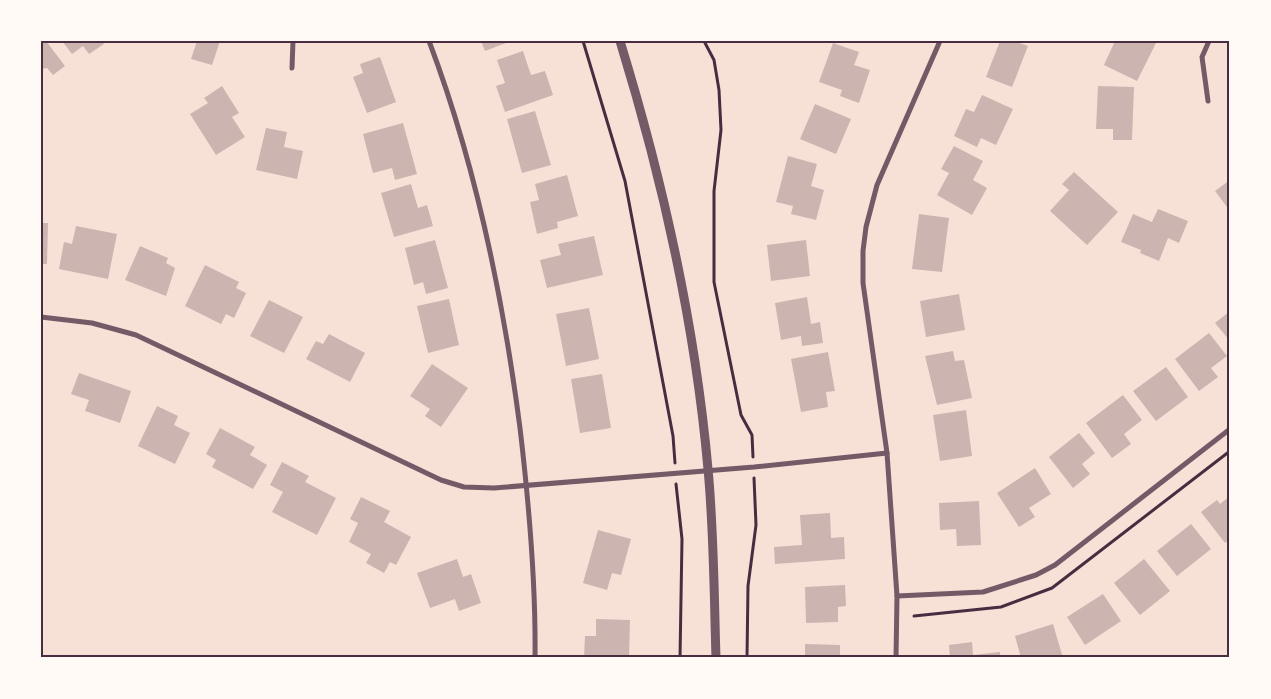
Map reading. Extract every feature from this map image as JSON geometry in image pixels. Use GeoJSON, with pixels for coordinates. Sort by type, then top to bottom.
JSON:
{"type":"FeatureCollection","features":[{"type":"Feature","properties":{"kind":"street"},"geometry":{"type":"LineString","coordinates":[[292,68],[293,41]]}},
{"type":"Feature","properties":{"kind":"street"},"geometry":{"type":"LineString","coordinates":[[429,41],[473,183],[497,283],[515,389],[527,486],[533,563],[535,658]]}},
{"type":"Feature","properties":{"kind":"street"},"geometry":{"type":"LineString","coordinates":[[620,41],[660,178],[676,253],[692,344],[708,469],[716,658]]}},
{"type":"Feature","properties":{"kind":"street"},"geometry":{"type":"LineString","coordinates":[[896,658],[897,596],[888,453],[863,283],[863,251],[877,185],[940,41]]}},
{"type":"Feature","properties":{"kind":"street"},"geometry":{"type":"LineString","coordinates":[[1208,101],[1202,57],[1209,41]]}},
{"type":"Feature","properties":{"kind":"street"},"geometry":{"type":"LineString","coordinates":[[41,317],[92,323],[136,335],[441,480],[464,487],[527,486],[708,469],[754,467],[888,453]]}},
{"type":"Feature","properties":{"kind":"street"},"geometry":{"type":"LineString","coordinates":[[897,596],[983,592],[1036,575],[1055,565],[1230,429]]}},
{"type":"Feature","properties":{"kind":"path"},"geometry":{"type":"LineString","coordinates":[[583,41],[625,181],[673,436],[682,539],[680,658]]}},
{"type":"Feature","properties":{"kind":"path"},"geometry":{"type":"LineString","coordinates":[[704,41],[714,60],[719,90],[720,130],[714,191],[714,282],[741,415],[752,435],[756,525],[748,586],[746,658]]}},
{"type":"Feature","properties":{"kind":"building"},"geometry":{"type":"Polygon","coordinates":[[[41,41],[46,41],[65,66],[53,75],[47,68],[41,69],[41,41]]]}},
{"type":"Feature","properties":{"kind":"building"},"geometry":{"type":"Polygon","coordinates":[[[62,41],[102,41],[104,44],[89,54],[83,46],[72,54],[62,41]]]}},
{"type":"Feature","properties":{"kind":"building"},"geometry":{"type":"Polygon","coordinates":[[[197,41],[220,41],[212,65],[191,59],[197,41]]]}},
{"type":"Feature","properties":{"kind":"building"},"geometry":{"type":"Polygon","coordinates":[[[481,41],[511,41],[485,51],[481,41]]]}},
{"type":"Feature","properties":{"kind":"building"},"geometry":{"type":"Polygon","coordinates":[[[1000,41],[1014,41],[1028,46],[1012,87],[986,77],[1000,41]]]}},
{"type":"Feature","properties":{"kind":"building"},"geometry":{"type":"Polygon","coordinates":[[[1115,41],[1157,41],[1137,81],[1104,65],[1115,41]]]}},
{"type":"Feature","properties":{"kind":"building"},"geometry":{"type":"Polygon","coordinates":[[[833,43],[859,52],[854,65],[870,70],[859,103],[840,96],[842,90],[819,82],[833,43]]]}},
{"type":"Feature","properties":{"kind":"building"},"geometry":{"type":"Polygon","coordinates":[[[523,51],[531,75],[545,71],[553,95],[505,112],[496,86],[505,83],[497,60],[523,51]]]}},
{"type":"Feature","properties":{"kind":"building"},"geometry":{"type":"Polygon","coordinates":[[[380,57],[396,102],[367,113],[353,77],[363,73],[360,64],[380,57]]]}},
{"type":"Feature","properties":{"kind":"building"},"geometry":{"type":"Polygon","coordinates":[[[222,86],[239,113],[232,117],[245,137],[216,155],[190,114],[208,103],[204,98],[222,86]]]}},
{"type":"Feature","properties":{"kind":"building"},"geometry":{"type":"Polygon","coordinates":[[[1098,86],[1134,87],[1132,140],[1113,140],[1113,129],[1096,129],[1098,86]]]}},
{"type":"Feature","properties":{"kind":"building"},"geometry":{"type":"Polygon","coordinates":[[[982,95],[1013,109],[996,145],[981,138],[977,147],[954,136],[966,109],[974,112],[982,95]]]}},
{"type":"Feature","properties":{"kind":"building"},"geometry":{"type":"Polygon","coordinates":[[[815,104],[851,119],[836,154],[800,139],[815,104]]]}},
{"type":"Feature","properties":{"kind":"building"},"geometry":{"type":"Polygon","coordinates":[[[535,111],[551,165],[522,173],[507,119],[535,111]]]}},
{"type":"Feature","properties":{"kind":"building"},"geometry":{"type":"Polygon","coordinates":[[[403,123],[417,174],[395,180],[392,168],[373,173],[363,134],[403,123]]]}},
{"type":"Feature","properties":{"kind":"building"},"geometry":{"type":"Polygon","coordinates":[[[266,128],[287,132],[284,147],[303,151],[297,179],[256,170],[266,128]]]}},
{"type":"Feature","properties":{"kind":"building"},"geometry":{"type":"Polygon","coordinates":[[[954,146],[983,161],[973,180],[987,188],[972,215],[937,195],[949,173],[941,169],[954,146]]]}},
{"type":"Feature","properties":{"kind":"building"},"geometry":{"type":"Polygon","coordinates":[[[788,156],[817,164],[811,186],[824,190],[816,220],[791,214],[793,206],[776,202],[788,156]]]}},
{"type":"Feature","properties":{"kind":"building"},"geometry":{"type":"Polygon","coordinates":[[[1074,172],[1118,212],[1087,245],[1050,211],[1069,190],[1062,184],[1074,172]]]}},
{"type":"Feature","properties":{"kind":"building"},"geometry":{"type":"Polygon","coordinates":[[[567,175],[578,216],[557,222],[558,228],[537,234],[530,202],[539,200],[535,184],[567,175]]]}},
{"type":"Feature","properties":{"kind":"building"},"geometry":{"type":"Polygon","coordinates":[[[1230,180],[1230,211],[1215,191],[1230,180]]]}},
{"type":"Feature","properties":{"kind":"building"},"geometry":{"type":"Polygon","coordinates":[[[411,184],[418,208],[427,205],[433,226],[394,237],[381,193],[411,184]]]}},
{"type":"Feature","properties":{"kind":"building"},"geometry":{"type":"Polygon","coordinates":[[[1158,209],[1188,221],[1179,243],[1168,238],[1159,261],[1140,253],[1141,250],[1121,242],[1133,214],[1152,222],[1158,209]]]}},
{"type":"Feature","properties":{"kind":"building"},"geometry":{"type":"Polygon","coordinates":[[[919,214],[949,218],[942,272],[912,269],[919,214]]]}},
{"type":"Feature","properties":{"kind":"building"},"geometry":{"type":"Polygon","coordinates":[[[41,223],[48,223],[47,264],[41,264],[41,223]]]}},
{"type":"Feature","properties":{"kind":"building"},"geometry":{"type":"Polygon","coordinates":[[[76,226],[117,234],[108,279],[59,269],[64,242],[72,244],[76,226]]]}},
{"type":"Feature","properties":{"kind":"building"},"geometry":{"type":"Polygon","coordinates":[[[594,236],[603,275],[547,288],[540,260],[561,255],[558,244],[594,236]]]}},
{"type":"Feature","properties":{"kind":"building"},"geometry":{"type":"Polygon","coordinates":[[[435,240],[448,288],[426,294],[423,282],[414,285],[405,248],[435,240]]]}},
{"type":"Feature","properties":{"kind":"building"},"geometry":{"type":"Polygon","coordinates":[[[806,240],[810,276],[771,281],[767,245],[806,240]]]}},
{"type":"Feature","properties":{"kind":"building"},"geometry":{"type":"Polygon","coordinates":[[[140,246],[168,258],[166,263],[175,268],[166,296],[125,280],[140,246]]]}},
{"type":"Feature","properties":{"kind":"building"},"geometry":{"type":"Polygon","coordinates":[[[205,265],[239,282],[236,288],[246,293],[234,318],[226,314],[221,324],[185,306],[205,265]]]}},
{"type":"Feature","properties":{"kind":"building"},"geometry":{"type":"Polygon","coordinates":[[[959,294],[965,330],[926,337],[920,301],[959,294]]]}},
{"type":"Feature","properties":{"kind":"building"},"geometry":{"type":"Polygon","coordinates":[[[807,297],[811,324],[820,322],[823,343],[802,346],[801,336],[781,340],[775,303],[807,297]]]}},
{"type":"Feature","properties":{"kind":"building"},"geometry":{"type":"Polygon","coordinates":[[[449,299],[459,345],[428,353],[417,306],[449,299]]]}},
{"type":"Feature","properties":{"kind":"building"},"geometry":{"type":"Polygon","coordinates":[[[269,300],[303,317],[284,353],[250,336],[269,300]]]}},
{"type":"Feature","properties":{"kind":"building"},"geometry":{"type":"Polygon","coordinates":[[[589,308],[599,359],[566,366],[556,314],[589,308]]]}},
{"type":"Feature","properties":{"kind":"building"},"geometry":{"type":"Polygon","coordinates":[[[1230,311],[1230,341],[1215,323],[1230,311]]]}},
{"type":"Feature","properties":{"kind":"building"},"geometry":{"type":"Polygon","coordinates":[[[1209,333],[1227,356],[1211,368],[1218,377],[1199,391],[1175,359],[1209,333]]]}},
{"type":"Feature","properties":{"kind":"building"},"geometry":{"type":"Polygon","coordinates":[[[329,334],[365,353],[350,382],[306,359],[316,341],[323,344],[329,334]]]}},
{"type":"Feature","properties":{"kind":"building"},"geometry":{"type":"Polygon","coordinates":[[[953,351],[955,361],[964,360],[972,398],[937,405],[925,356],[953,351]]]}},
{"type":"Feature","properties":{"kind":"building"},"geometry":{"type":"Polygon","coordinates":[[[828,352],[835,391],[826,392],[828,407],[801,412],[791,359],[828,352]]]}},
{"type":"Feature","properties":{"kind":"building"},"geometry":{"type":"Polygon","coordinates":[[[432,364],[468,388],[441,427],[425,416],[430,409],[410,396],[432,364]]]}},
{"type":"Feature","properties":{"kind":"building"},"geometry":{"type":"Polygon","coordinates":[[[1166,367],[1188,397],[1156,421],[1133,391],[1166,367]]]}},
{"type":"Feature","properties":{"kind":"building"},"geometry":{"type":"Polygon","coordinates":[[[79,373],[131,391],[120,423],[85,411],[89,400],[71,394],[79,373]]]}},
{"type":"Feature","properties":{"kind":"building"},"geometry":{"type":"Polygon","coordinates":[[[602,374],[611,428],[580,433],[571,379],[602,374]]]}},
{"type":"Feature","properties":{"kind":"building"},"geometry":{"type":"Polygon","coordinates":[[[1123,395],[1142,420],[1124,434],[1131,444],[1112,458],[1086,423],[1123,395]]]}},
{"type":"Feature","properties":{"kind":"building"},"geometry":{"type":"Polygon","coordinates":[[[157,406],[178,416],[174,425],[190,433],[175,464],[138,446],[157,406]]]}},
{"type":"Feature","properties":{"kind":"building"},"geometry":{"type":"Polygon","coordinates":[[[966,410],[972,456],[940,461],[933,415],[966,410]]]}},
{"type":"Feature","properties":{"kind":"building"},"geometry":{"type":"Polygon","coordinates":[[[220,428],[255,447],[250,455],[267,465],[253,489],[212,467],[216,460],[206,454],[220,428]]]}},
{"type":"Feature","properties":{"kind":"building"},"geometry":{"type":"Polygon","coordinates":[[[1079,433],[1095,453],[1082,464],[1090,474],[1073,488],[1049,457],[1079,433]]]}},
{"type":"Feature","properties":{"kind":"building"},"geometry":{"type":"Polygon","coordinates":[[[282,462],[309,476],[305,482],[336,498],[317,535],[272,512],[283,492],[270,485],[282,462]]]}},
{"type":"Feature","properties":{"kind":"building"},"geometry":{"type":"Polygon","coordinates":[[[1035,468],[1051,494],[1029,508],[1035,517],[1019,527],[997,493],[1035,468]]]}},
{"type":"Feature","properties":{"kind":"building"},"geometry":{"type":"Polygon","coordinates":[[[1230,496],[1230,539],[1225,543],[1201,512],[1217,500],[1220,504],[1230,496]]]}},
{"type":"Feature","properties":{"kind":"building"},"geometry":{"type":"Polygon","coordinates":[[[361,497],[390,511],[384,522],[411,537],[396,565],[390,562],[384,573],[366,563],[371,554],[349,542],[358,523],[350,519],[361,497]]]}},
{"type":"Feature","properties":{"kind":"building"},"geometry":{"type":"Polygon","coordinates":[[[979,501],[981,545],[957,546],[956,529],[940,530],[939,503],[979,501]]]}},
{"type":"Feature","properties":{"kind":"building"},"geometry":{"type":"Polygon","coordinates":[[[830,513],[831,538],[844,537],[845,559],[775,564],[774,547],[802,545],[800,515],[830,513]]]}},
{"type":"Feature","properties":{"kind":"building"},"geometry":{"type":"Polygon","coordinates":[[[1191,524],[1211,549],[1177,576],[1157,551],[1191,524]]]}},
{"type":"Feature","properties":{"kind":"building"},"geometry":{"type":"Polygon","coordinates":[[[598,530],[631,539],[621,575],[612,573],[607,590],[583,583],[598,530]]]}},
{"type":"Feature","properties":{"kind":"building"},"geometry":{"type":"Polygon","coordinates":[[[457,559],[463,577],[471,574],[481,603],[459,611],[455,599],[430,608],[417,573],[457,559]]]}},
{"type":"Feature","properties":{"kind":"building"},"geometry":{"type":"Polygon","coordinates":[[[1144,559],[1170,591],[1140,615],[1114,583],[1144,559]]]}},
{"type":"Feature","properties":{"kind":"building"},"geometry":{"type":"Polygon","coordinates":[[[845,585],[846,606],[838,607],[838,622],[806,623],[805,587],[845,585]]]}},
{"type":"Feature","properties":{"kind":"building"},"geometry":{"type":"Polygon","coordinates":[[[1103,594],[1121,621],[1085,645],[1067,617],[1103,594]]]}},
{"type":"Feature","properties":{"kind":"building"},"geometry":{"type":"Polygon","coordinates":[[[596,619],[630,620],[629,658],[584,658],[585,636],[596,636],[596,619]]]}},
{"type":"Feature","properties":{"kind":"building"},"geometry":{"type":"Polygon","coordinates":[[[1053,624],[1063,658],[1021,658],[1015,636],[1053,624]]]}},
{"type":"Feature","properties":{"kind":"building"},"geometry":{"type":"Polygon","coordinates":[[[972,642],[973,655],[1000,652],[1000,658],[950,658],[949,645],[972,642]]]}},
{"type":"Feature","properties":{"kind":"building"},"geometry":{"type":"Polygon","coordinates":[[[805,644],[840,645],[840,658],[805,658],[805,644]]]}}]}
